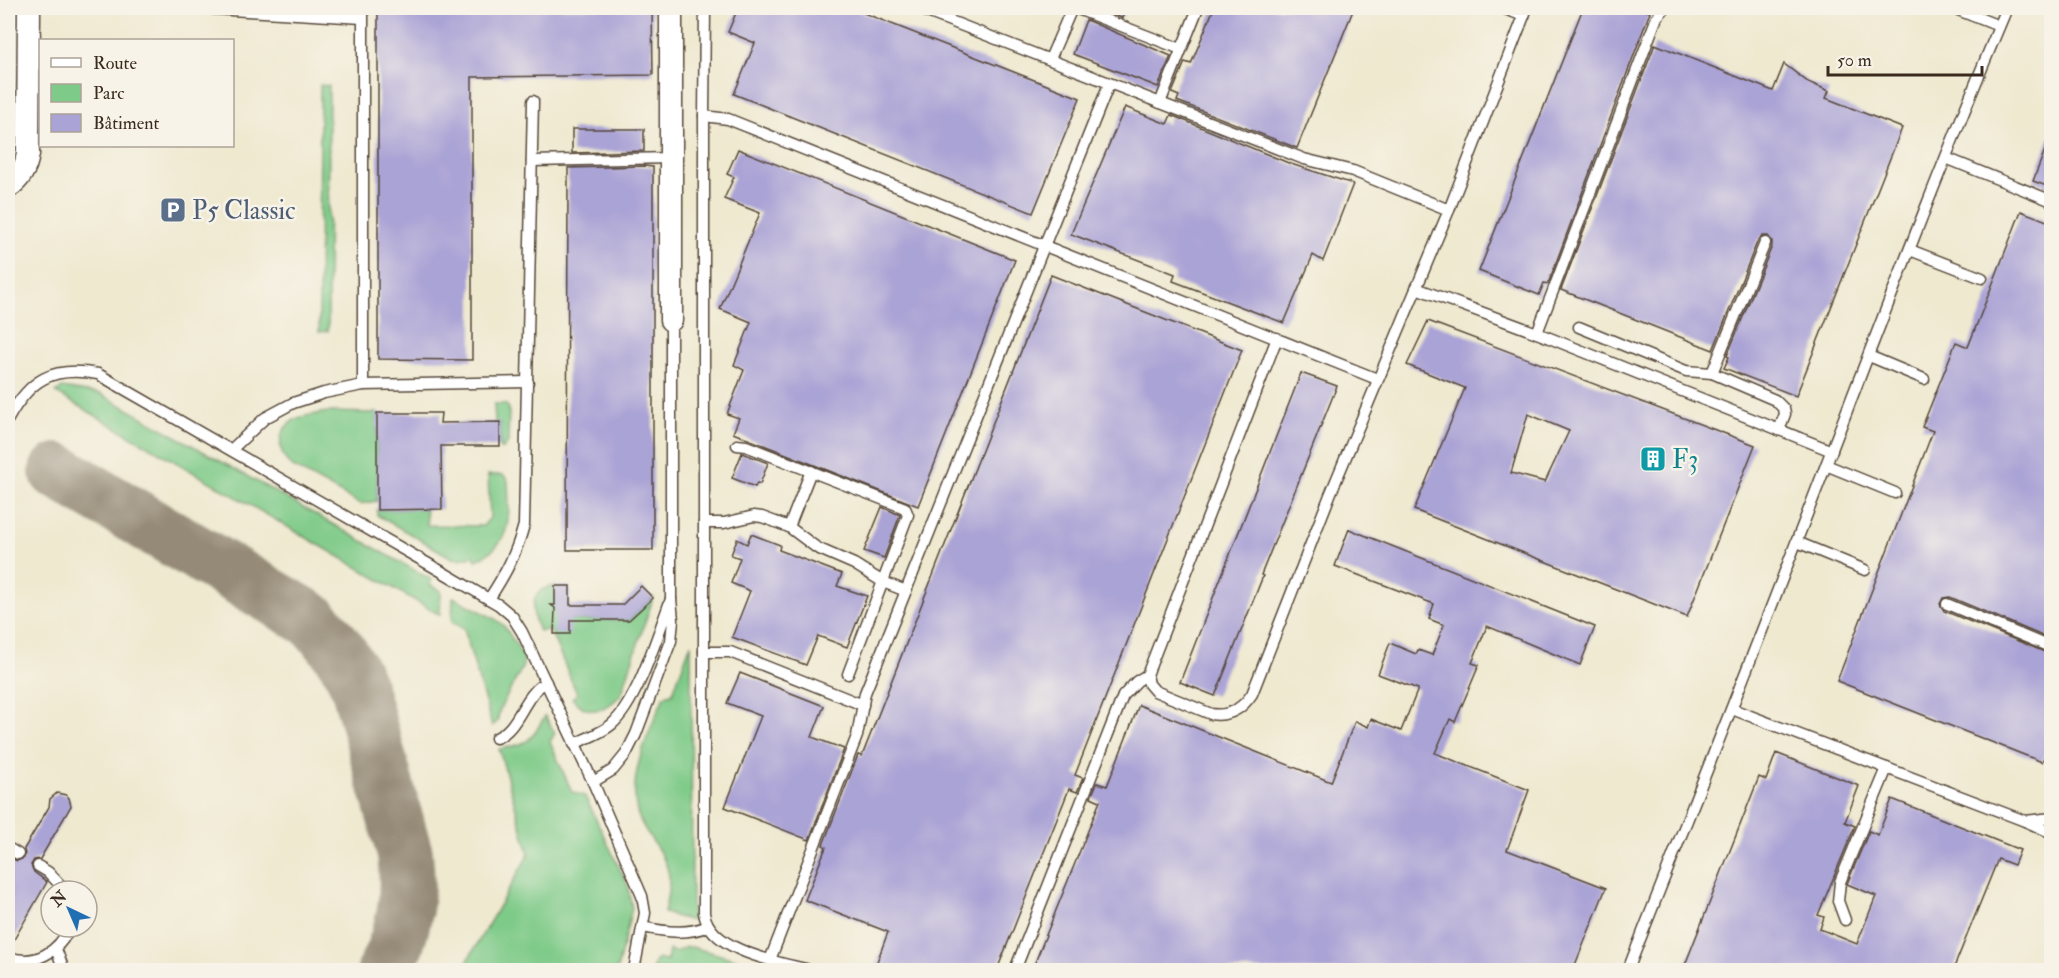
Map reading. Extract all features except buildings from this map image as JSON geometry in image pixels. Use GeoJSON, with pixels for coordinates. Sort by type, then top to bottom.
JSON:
{"type":"FeatureCollection","features":[{"type":"Feature","properties":{"kind":"street"},"geometry":{"type":"LineString","coordinates":[[8,187],[20,176],[27,164],[29,8]]}},
{"type":"Feature","properties":{"kind":"street"},"geometry":{"type":"LineString","coordinates":[[671,8],[671,320]]}},
{"type":"Feature","properties":{"kind":"lane"},"geometry":{"type":"LineString","coordinates":[[211,8],[362,13],[363,385]]}},
{"type":"Feature","properties":{"kind":"lane"},"geometry":{"type":"LineString","coordinates":[[705,8],[704,913],[708,926],[732,945],[770,960],[809,970]]}},
{"type":"Feature","properties":{"kind":"lane"},"geometry":{"type":"LineString","coordinates":[[918,8],[1304,159],[1353,171],[1449,210]]}},
{"type":"Feature","properties":{"kind":"lane"},"geometry":{"type":"LineString","coordinates":[[1050,59],[1073,8],[1181,49]]}},
{"type":"Feature","properties":{"kind":"lane"},"geometry":{"type":"LineString","coordinates":[[1160,103],[1198,8]]}},
{"type":"Feature","properties":{"kind":"lane"},"geometry":{"type":"LineString","coordinates":[[1277,338],[1148,675],[1149,684],[1155,691],[1211,714],[1227,715],[1240,708],[1252,694],[1377,379],[1449,210],[1526,12],[1502,8]]}},
{"type":"Feature","properties":{"kind":"lane"},"geometry":{"type":"LineString","coordinates":[[1537,333],[1658,17],[1665,8]]}},
{"type":"Feature","properties":{"kind":"lane"},"geometry":{"type":"LineString","coordinates":[[1953,8],[1999,26]]}},
{"type":"Feature","properties":{"kind":"lane"},"geometry":{"type":"LineString","coordinates":[[1628,970],[2007,8]]}},
{"type":"Feature","properties":{"kind":"lane"},"geometry":{"type":"LineString","coordinates":[[770,960],[857,736],[865,693],[1109,84]]}},
{"type":"Feature","properties":{"kind":"lane"},"geometry":{"type":"LineString","coordinates":[[489,599],[517,551],[524,525],[533,101]]}},
{"type":"Feature","properties":{"kind":"lane"},"geometry":{"type":"LineString","coordinates":[[704,116],[728,118],[1377,379]]}},
{"type":"Feature","properties":{"kind":"lane"},"geometry":{"type":"LineString","coordinates":[[532,161],[671,158]]}},
{"type":"Feature","properties":{"kind":"lane"},"geometry":{"type":"LineString","coordinates":[[1946,158],[2052,201]]}},
{"type":"Feature","properties":{"kind":"lane"},"geometry":{"type":"LineString","coordinates":[[1712,373],[1765,243]]}},
{"type":"Feature","properties":{"kind":"lane"},"geometry":{"type":"LineString","coordinates":[[1910,250],[1982,278]]}},
{"type":"Feature","properties":{"kind":"lane"},"geometry":{"type":"LineString","coordinates":[[1416,288],[1537,333],[1832,451]]}},
{"type":"Feature","properties":{"kind":"lane"},"geometry":{"type":"LineString","coordinates":[[593,782],[613,770],[626,754],[636,734],[671,641],[673,620],[671,599],[671,320]]}},
{"type":"Feature","properties":{"kind":"lane"},"geometry":{"type":"LineString","coordinates":[[1579,327],[1686,371],[1712,373],[1775,400],[1781,404],[1785,414],[1779,430]]}},
{"type":"Feature","properties":{"kind":"lane"},"geometry":{"type":"LineString","coordinates":[[1869,356],[1924,379]]}},
{"type":"Feature","properties":{"kind":"lane"},"geometry":{"type":"LineString","coordinates":[[8,419],[19,399],[36,382],[58,372],[80,370],[98,374],[232,449],[489,599],[512,616],[522,632],[593,782],[642,896],[645,913],[634,970]]}},
{"type":"Feature","properties":{"kind":"lane"},"geometry":{"type":"LineString","coordinates":[[232,449],[265,418],[293,403],[324,393],[363,385],[528,382]]}},
{"type":"Feature","properties":{"kind":"lane"},"geometry":{"type":"LineString","coordinates":[[737,445],[746,446],[811,471],[908,511],[848,674]]}},
{"type":"Feature","properties":{"kind":"lane"},"geometry":{"type":"LineString","coordinates":[[1826,465],[1895,493]]}},
{"type":"Feature","properties":{"kind":"lane"},"geometry":{"type":"LineString","coordinates":[[789,527],[811,471]]}},
{"type":"Feature","properties":{"kind":"lane"},"geometry":{"type":"LineString","coordinates":[[704,524],[727,523],[754,516],[762,517],[789,527],[810,543],[854,564],[883,582],[906,591]]}},
{"type":"Feature","properties":{"kind":"lane"},"geometry":{"type":"LineString","coordinates":[[1797,542],[1865,570]]}},
{"type":"Feature","properties":{"kind":"lane"},"geometry":{"type":"LineString","coordinates":[[574,744],[611,725],[623,712],[634,694],[671,599]]}},
{"type":"Feature","properties":{"kind":"lane"},"geometry":{"type":"LineString","coordinates":[[1947,604],[2052,648]]}},
{"type":"Feature","properties":{"kind":"lane"},"geometry":{"type":"LineString","coordinates":[[704,652],[730,652],[862,705]]}},
{"type":"Feature","properties":{"kind":"lane"},"geometry":{"type":"LineString","coordinates":[[1015,970],[1123,696],[1137,681],[1148,675]]}},
{"type":"Feature","properties":{"kind":"lane"},"geometry":{"type":"LineString","coordinates":[[496,738],[503,735],[514,722],[529,695],[546,682]]}},
{"type":"Feature","properties":{"kind":"lane"},"geometry":{"type":"LineString","coordinates":[[1732,709],[2052,833]]}},
{"type":"Feature","properties":{"kind":"lane"},"geometry":{"type":"LineString","coordinates":[[1845,921],[1838,901],[1840,882],[1887,768]]}},
{"type":"Feature","properties":{"kind":"lane"},"geometry":{"type":"LineString","coordinates":[[2025,821],[2052,818]]}},
{"type":"Feature","properties":{"kind":"lane"},"geometry":{"type":"LineString","coordinates":[[8,848],[18,854]]}},
{"type":"Feature","properties":{"kind":"lane"},"geometry":{"type":"LineString","coordinates":[[38,866],[55,879]]}},
{"type":"Feature","properties":{"kind":"lane"},"geometry":{"type":"LineString","coordinates":[[643,927],[659,931],[692,932],[708,926]]}},
{"type":"Feature","properties":{"kind":"lane"},"geometry":{"type":"LineString","coordinates":[[8,957],[27,960],[44,956],[56,949],[62,939]]}},
{"type":"Feature","properties":{"kind":"lane"},"geometry":{"type":"LineString","coordinates":[[56,949],[64,970]]}},
{"type":"Feature","properties":{"kind":"green space"},"geometry":{"type":"Polygon","coordinates":[[[8,39],[14,46],[13,151],[8,162],[8,39]]]}},
{"type":"Feature","properties":{"kind":"green space"},"geometry":{"type":"Polygon","coordinates":[[[320,85],[329,86],[328,331],[319,332],[320,85]]]}},
{"type":"Feature","properties":{"kind":"green space"},"geometry":{"type":"Polygon","coordinates":[[[62,388],[101,394],[432,580],[429,584],[441,591],[440,615],[56,393],[62,388]]]}},
{"type":"Feature","properties":{"kind":"green space"},"geometry":{"type":"Polygon","coordinates":[[[494,404],[505,404],[509,408],[508,443],[503,449],[500,449],[500,423],[495,422],[494,404]]]}},
{"type":"Feature","properties":{"kind":"green space"},"geometry":{"type":"Polygon","coordinates":[[[327,412],[377,413],[377,501],[360,504],[291,466],[282,453],[282,433],[291,422],[298,418],[327,412]]]}},
{"type":"Feature","properties":{"kind":"green space"},"geometry":{"type":"Polygon","coordinates":[[[488,475],[503,475],[508,480],[507,527],[497,546],[476,560],[474,556],[452,558],[377,515],[377,510],[426,509],[427,525],[483,526],[490,518],[488,475]]]}},
{"type":"Feature","properties":{"kind":"green space"},"geometry":{"type":"Polygon","coordinates":[[[555,586],[555,608],[567,620],[629,620],[653,598],[621,695],[603,708],[591,710],[578,704],[572,698],[577,694],[550,630],[539,631],[536,624],[533,609],[536,596],[540,591],[555,586]]]}},
{"type":"Feature","properties":{"kind":"green space"},"geometry":{"type":"Polygon","coordinates":[[[453,597],[495,619],[505,627],[524,657],[523,666],[500,709],[497,722],[492,726],[464,629],[452,622],[453,597]]]}},
{"type":"Feature","properties":{"kind":"green space"},"geometry":{"type":"Polygon","coordinates":[[[691,644],[692,921],[664,913],[669,886],[667,869],[641,823],[635,800],[637,769],[646,739],[664,696],[672,694],[691,644]]]}},
{"type":"Feature","properties":{"kind":"green space"},"geometry":{"type":"Polygon","coordinates":[[[545,716],[555,733],[550,742],[572,792],[585,796],[628,886],[632,908],[617,970],[462,970],[529,854],[499,749],[528,740],[545,716]]]}},
{"type":"Feature","properties":{"kind":"green space"},"geometry":{"type":"Polygon","coordinates":[[[686,947],[767,968],[766,970],[652,970],[658,959],[667,961],[669,950],[675,952],[686,947]]]}},
{"type":"Feature","properties":{"kind":"taxiway"},"geometry":{"type":"LineString","coordinates":[[57,471],[312,620],[344,659],[358,685],[405,854],[407,885],[404,914],[397,941],[385,970]]}},
{"type":"Feature","properties":{"kind":"place","name":"P5 Classic"},"geometry":{"type":"Point","coordinates":[173,210]}},
{"type":"Feature","properties":{"kind":"place","name":"F3"},"geometry":{"type":"Point","coordinates":[1653,459]}}]}
